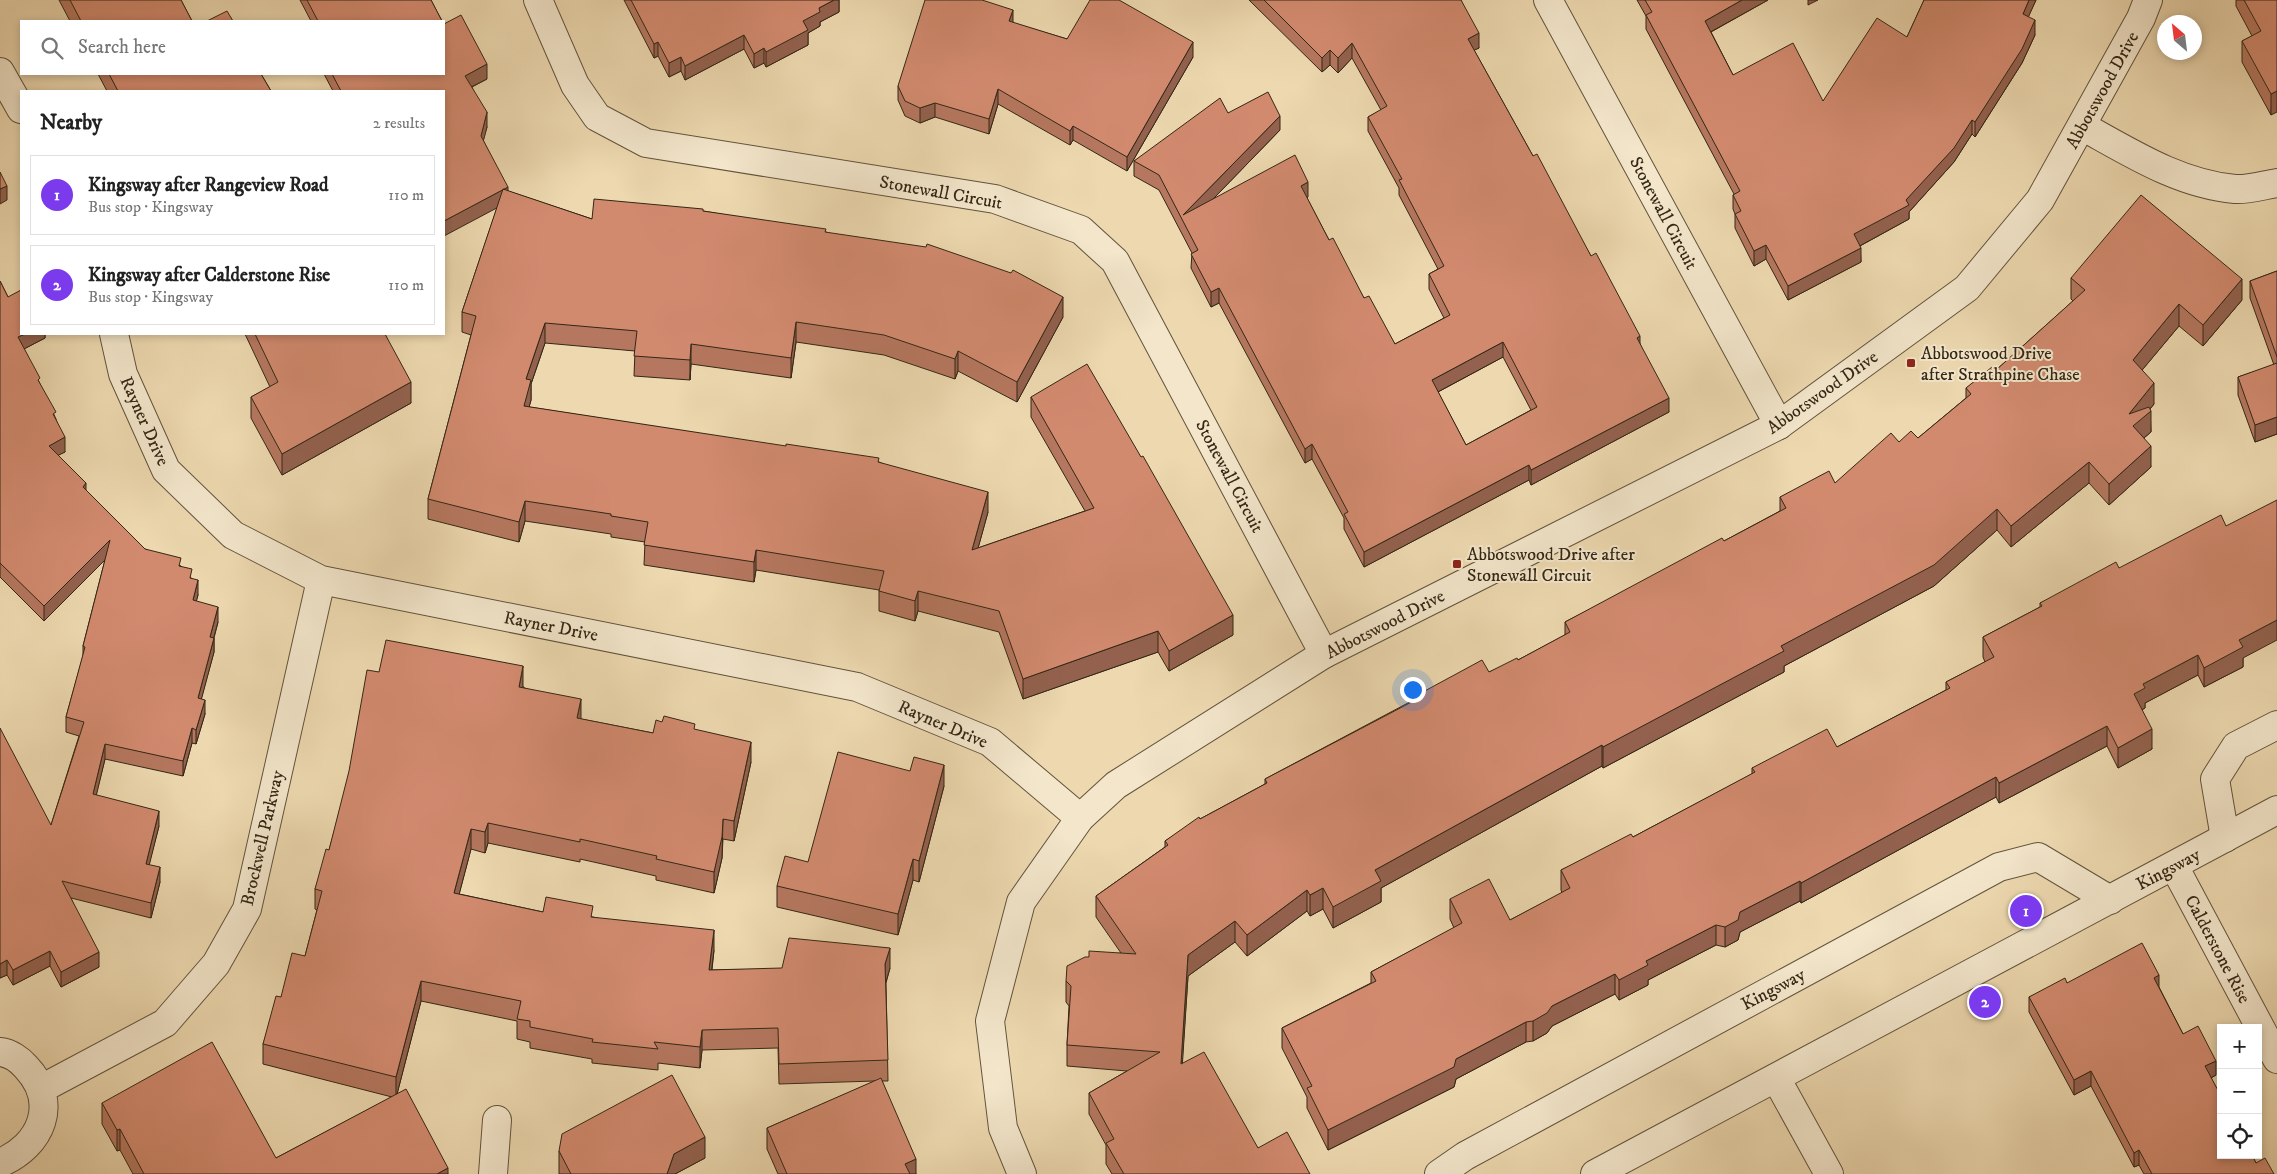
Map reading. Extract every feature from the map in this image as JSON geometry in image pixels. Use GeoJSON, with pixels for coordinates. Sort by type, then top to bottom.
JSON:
{"type":"FeatureCollection","features":[{"type":"Feature","properties":{"kind":"street","name":"Stonewall Circuit"},"geometry":{"type":"LineString","coordinates":[[538,0],[575,85],[597,117],[646,143],[995,199],[1081,230],[1115,261],[1324,654]]}},
{"type":"Feature","properties":{"kind":"street","name":"Stonewall Circuit"},"geometry":{"type":"LineString","coordinates":[[1548,0],[1779,425]]}},
{"type":"Feature","properties":{"kind":"street","name":"Abbotswood Drive"},"geometry":{"type":"LineString","coordinates":[[1022,1174],[1003,1128],[990,1021],[1021,902],[1080,818],[1116,785],[1324,654],[1779,425],[1967,288],[2040,200],[2141,18],[2148,0]]}},
{"type":"Feature","properties":{"kind":"street"},"geometry":{"type":"LineString","coordinates":[[0,72],[20,108]]}},
{"type":"Feature","properties":{"kind":"street"},"geometry":{"type":"LineString","coordinates":[[2082,126],[2151,164],[2180,177],[2236,189],[2277,183]]}},
{"type":"Feature","properties":{"kind":"street","name":"Rayner Drive"},"geometry":{"type":"LineString","coordinates":[[114,335],[122,374],[166,470],[233,535],[321,580],[858,688],[990,742],[1080,818]]}},
{"type":"Feature","properties":{"kind":"street","name":"Brockwell Parkway"},"geometry":{"type":"LineString","coordinates":[[41,1090],[165,1023],[216,964],[247,909],[321,580]]}},
{"type":"Feature","properties":{"kind":"street"},"geometry":{"type":"LineString","coordinates":[[2225,838],[2215,779],[2236,746],[2277,724]]}},
{"type":"Feature","properties":{"kind":"street","name":"Kingsway"},"geometry":{"type":"LineString","coordinates":[[1595,1174],[2277,810]]}},
{"type":"Feature","properties":{"kind":"street","name":"Kingsway"},"geometry":{"type":"LineString","coordinates":[[1439,1174],[1465,1156],[1999,867],[2038,856],[2110,900]]}},
{"type":"Feature","properties":{"kind":"street","name":"Calderstone Rise"},"geometry":{"type":"LineString","coordinates":[[2174,866],[2277,1059]]}},
{"type":"Feature","properties":{"kind":"street"},"geometry":{"type":"LineString","coordinates":[[0,1052],[21,1062],[34,1076],[41,1090],[44,1116],[37,1134],[14,1164]]}},
{"type":"Feature","properties":{"kind":"street"},"geometry":{"type":"LineString","coordinates":[[1776,1078],[1829,1174]]}},
{"type":"Feature","properties":{"kind":"street"},"geometry":{"type":"LineString","coordinates":[[493,1174],[497,1120]]}},
{"type":"Feature","properties":{"kind":"building"},"geometry":{"type":"Polygon","coordinates":[[[70,0],[181,0],[191,20],[80,20],[70,0]]]}},
{"type":"Feature","properties":{"kind":"building"},"geometry":{"type":"Polygon","coordinates":[[[307,0],[431,0],[441,20],[317,20],[307,0]]]}},
{"type":"Feature","properties":{"kind":"building"},"geometry":{"type":"Polygon","coordinates":[[[631,0],[834,0],[819,8],[820,12],[803,21],[808,30],[766,52],[764,48],[754,54],[744,35],[685,66],[681,57],[669,63],[658,42],[654,44],[631,0]]]}},
{"type":"Feature","properties":{"kind":"building"},"geometry":{"type":"Polygon","coordinates":[[[925,0],[982,0],[1013,10],[1009,21],[1067,39],[1090,0],[1119,0],[1193,42],[1127,157],[1073,126],[1070,131],[998,89],[989,119],[935,103],[920,108],[905,101],[898,86],[925,0]]]}},
{"type":"Feature","properties":{"kind":"building"},"geometry":{"type":"Polygon","coordinates":[[[1264,0],[1461,0],[1479,33],[1468,39],[1533,156],[1537,154],[1591,256],[1596,253],[1640,336],[1637,338],[1669,398],[1531,470],[1529,465],[1364,552],[1344,514],[1348,512],[1312,444],[1305,449],[1219,288],[1211,292],[1191,254],[1198,250],[1159,175],[1134,161],[1220,98],[1228,113],[1268,92],[1280,116],[1183,215],[1295,155],[1308,182],[1301,186],[1329,240],[1333,238],[1364,298],[1369,296],[1395,344],[1450,315],[1429,274],[1444,266],[1399,180],[1402,179],[1368,117],[1387,106],[1352,43],[1338,58],[1330,50],[1322,58],[1264,0]],[[1503,342],[1432,380],[1466,445],[1537,407],[1503,342]]]}},
{"type":"Feature","properties":{"kind":"building"},"geometry":{"type":"Polygon","coordinates":[[[1645,0],[1742,0],[1705,21],[1733,75],[1793,43],[1823,101],[1877,18],[1907,37],[1924,0],[2029,0],[2023,14],[2035,20],[2022,49],[1975,122],[1972,120],[1954,148],[1906,200],[1909,205],[1854,234],[1861,248],[1788,286],[1766,245],[1754,251],[1735,214],[1741,211],[1733,195],[1740,191],[1646,15],[1652,12],[1645,0]]]}},
{"type":"Feature","properties":{"kind":"building"},"geometry":{"type":"Polygon","coordinates":[[[2244,0],[2277,0],[2277,91],[2271,94],[2242,41],[2261,31],[2244,0]]]}},
{"type":"Feature","properties":{"kind":"building"},"geometry":{"type":"Polygon","coordinates":[[[227,11],[232,20],[209,20],[227,11]]]}},
{"type":"Feature","properties":{"kind":"building"},"geometry":{"type":"Polygon","coordinates":[[[461,15],[487,64],[465,76],[487,112],[481,136],[508,187],[445,220],[445,90],[340,90],[333,75],[445,75],[445,23],[461,15]]]}},
{"type":"Feature","properties":{"kind":"building"},"geometry":{"type":"Polygon","coordinates":[[[110,75],[262,75],[270,90],[117,90],[110,75]]]}},
{"type":"Feature","properties":{"kind":"building"},"geometry":{"type":"Polygon","coordinates":[[[0,172],[7,186],[0,189],[0,172]]]}},
{"type":"Feature","properties":{"kind":"building"},"geometry":{"type":"Polygon","coordinates":[[[503,189],[592,219],[594,199],[703,209],[703,211],[826,229],[825,232],[926,247],[927,244],[1011,273],[1013,270],[1063,297],[1017,382],[958,351],[955,359],[884,335],[796,322],[791,358],[691,344],[690,360],[634,356],[637,331],[545,323],[526,379],[531,380],[524,406],[786,446],[786,444],[879,458],[878,462],[988,492],[972,550],[1094,508],[1031,397],[1087,364],[1141,457],[1143,456],[1233,615],[1169,651],[1158,631],[1023,679],[999,611],[918,591],[915,601],[879,591],[884,571],[756,550],[754,562],[644,545],[648,522],[611,516],[611,514],[525,501],[519,522],[428,499],[476,316],[462,312],[503,189]]]}},
{"type":"Feature","properties":{"kind":"building"},"geometry":{"type":"Polygon","coordinates":[[[2141,195],[2242,279],[2203,325],[2179,304],[2133,360],[2154,383],[2129,414],[2149,407],[2151,411],[2133,426],[2151,446],[2109,484],[2089,462],[2011,526],[1997,509],[1934,565],[1781,646],[1784,651],[1603,747],[1602,745],[1375,870],[1381,881],[1333,907],[1323,888],[1310,895],[1307,890],[1247,935],[1235,921],[1188,955],[1181,1064],[1204,1052],[1258,1148],[1287,1132],[1310,1174],[1124,1174],[1106,1143],[1114,1139],[1089,1093],[1160,1052],[1067,1045],[1071,986],[1066,981],[1067,966],[1085,957],[1089,957],[1089,951],[1136,954],[1096,896],[1168,845],[1165,841],[1199,817],[1200,819],[1267,783],[1265,779],[1423,696],[1421,693],[1482,660],[1489,672],[1517,658],[1518,660],[1570,632],[1565,622],[1722,538],[1724,541],[1786,508],[1780,497],[1829,471],[1835,483],[1891,433],[1899,442],[1911,431],[1918,438],[1971,394],[1966,388],[1992,367],[1995,371],[2085,290],[2071,278],[2141,195]]]}},
{"type":"Feature","properties":{"kind":"building"},"geometry":{"type":"Polygon","coordinates":[[[2277,271],[2277,357],[2250,281],[2277,271]]]}},
{"type":"Feature","properties":{"kind":"building"},"geometry":{"type":"Polygon","coordinates":[[[0,281],[8,297],[20,291],[20,335],[23,335],[18,337],[40,378],[38,380],[56,412],[53,414],[65,437],[49,446],[86,483],[83,487],[145,549],[181,558],[179,566],[192,569],[190,578],[198,580],[193,600],[218,607],[210,637],[214,638],[198,698],[205,700],[196,730],[192,728],[183,761],[105,744],[93,794],[159,811],[146,864],[160,867],[151,903],[62,881],[99,952],[61,972],[50,951],[13,970],[7,960],[0,964],[0,728],[51,825],[84,722],[66,717],[85,647],[83,646],[110,540],[44,606],[0,563],[0,281]]]}},
{"type":"Feature","properties":{"kind":"building"},"geometry":{"type":"Polygon","coordinates":[[[255,335],[386,335],[411,382],[282,454],[251,397],[278,382],[255,335]]]}},
{"type":"Feature","properties":{"kind":"building"},"geometry":{"type":"Polygon","coordinates":[[[2277,363],[2277,417],[2255,425],[2238,377],[2277,363]]]}},
{"type":"Feature","properties":{"kind":"building"},"geometry":{"type":"Polygon","coordinates":[[[2277,500],[2277,620],[2239,640],[2243,647],[2204,668],[2198,655],[2143,684],[2145,688],[2134,694],[2152,729],[2118,748],[2107,726],[1999,783],[1996,777],[1801,883],[1800,881],[1740,912],[1738,920],[1725,927],[1716,925],[1646,961],[1648,965],[1619,980],[1615,974],[1552,1006],[1547,1013],[1533,1021],[1526,1022],[1456,1059],[1454,1067],[1328,1130],[1307,1088],[1312,1086],[1282,1028],[1376,981],[1371,972],[1462,923],[1450,899],[1489,879],[1510,920],[1570,888],[1561,870],[1631,834],[1633,837],[1755,772],[1752,768],[1827,729],[1837,747],[1950,688],[1946,682],[1994,657],[1983,637],[2042,606],[2040,603],[2116,562],[2119,568],[2221,515],[2226,526],[2277,500]]]}},
{"type":"Feature","properties":{"kind":"building"},"geometry":{"type":"Polygon","coordinates":[[[386,640],[523,666],[519,687],[581,699],[577,718],[653,733],[656,720],[662,722],[664,716],[695,724],[694,729],[751,742],[734,821],[723,819],[722,837],[714,872],[656,859],[657,856],[580,839],[580,842],[488,823],[485,832],[471,829],[454,893],[543,912],[546,897],[593,906],[591,917],[714,930],[709,970],[782,968],[789,938],[890,948],[885,964],[888,1060],[779,1064],[778,1028],[702,1030],[700,1047],[654,1042],[658,1049],[592,1042],[593,1039],[530,1027],[530,1021],[517,1019],[521,1001],[421,981],[396,1077],[263,1044],[276,996],[281,997],[292,953],[305,956],[322,891],[315,889],[326,849],[329,850],[349,771],[367,670],[379,672],[386,640]]]}},
{"type":"Feature","properties":{"kind":"building"},"geometry":{"type":"Polygon","coordinates":[[[838,752],[910,771],[914,757],[944,765],[919,861],[913,859],[898,914],[777,886],[785,856],[808,862],[838,752]]]}},
{"type":"Feature","properties":{"kind":"building"},"geometry":{"type":"Polygon","coordinates":[[[2142,943],[2159,975],[2154,978],[2183,1034],[2198,1026],[2216,1061],[2205,1066],[2217,1088],[2217,1159],[2254,1159],[2256,1163],[2265,1158],[2274,1174],[2152,1174],[2139,1150],[2134,1153],[2091,1071],[2074,1080],[2029,997],[2065,978],[2067,983],[2142,943]]]}},
{"type":"Feature","properties":{"kind":"building"},"geometry":{"type":"Polygon","coordinates":[[[212,1042],[276,1158],[406,1089],[448,1168],[437,1174],[144,1174],[120,1129],[117,1130],[102,1103],[212,1042]]]}},
{"type":"Feature","properties":{"kind":"building"},"geometry":{"type":"Polygon","coordinates":[[[672,1075],[705,1137],[674,1154],[667,1174],[571,1174],[559,1151],[562,1134],[672,1075]]]}},
{"type":"Feature","properties":{"kind":"building"},"geometry":{"type":"Polygon","coordinates":[[[881,1078],[916,1159],[905,1164],[910,1174],[787,1174],[767,1128],[881,1078]]]}},
{"type":"Feature","properties":{"kind":"place","name":"Abbotswood Drive after Strathpine Chase"},"geometry":{"type":"Point","coordinates":[1911,363]}},
{"type":"Feature","properties":{"kind":"place","name":"Abbotswood Drive after Stonewall Circuit"},"geometry":{"type":"Point","coordinates":[1457,564]}},
{"type":"Feature","properties":{"kind":"place","name":"Kingsway after Rangeview Road"},"geometry":{"type":"Point","coordinates":[2026,911]}},
{"type":"Feature","properties":{"kind":"place","name":"Kingsway after Calderstone Rise"},"geometry":{"type":"Point","coordinates":[1985,1002]}}]}
